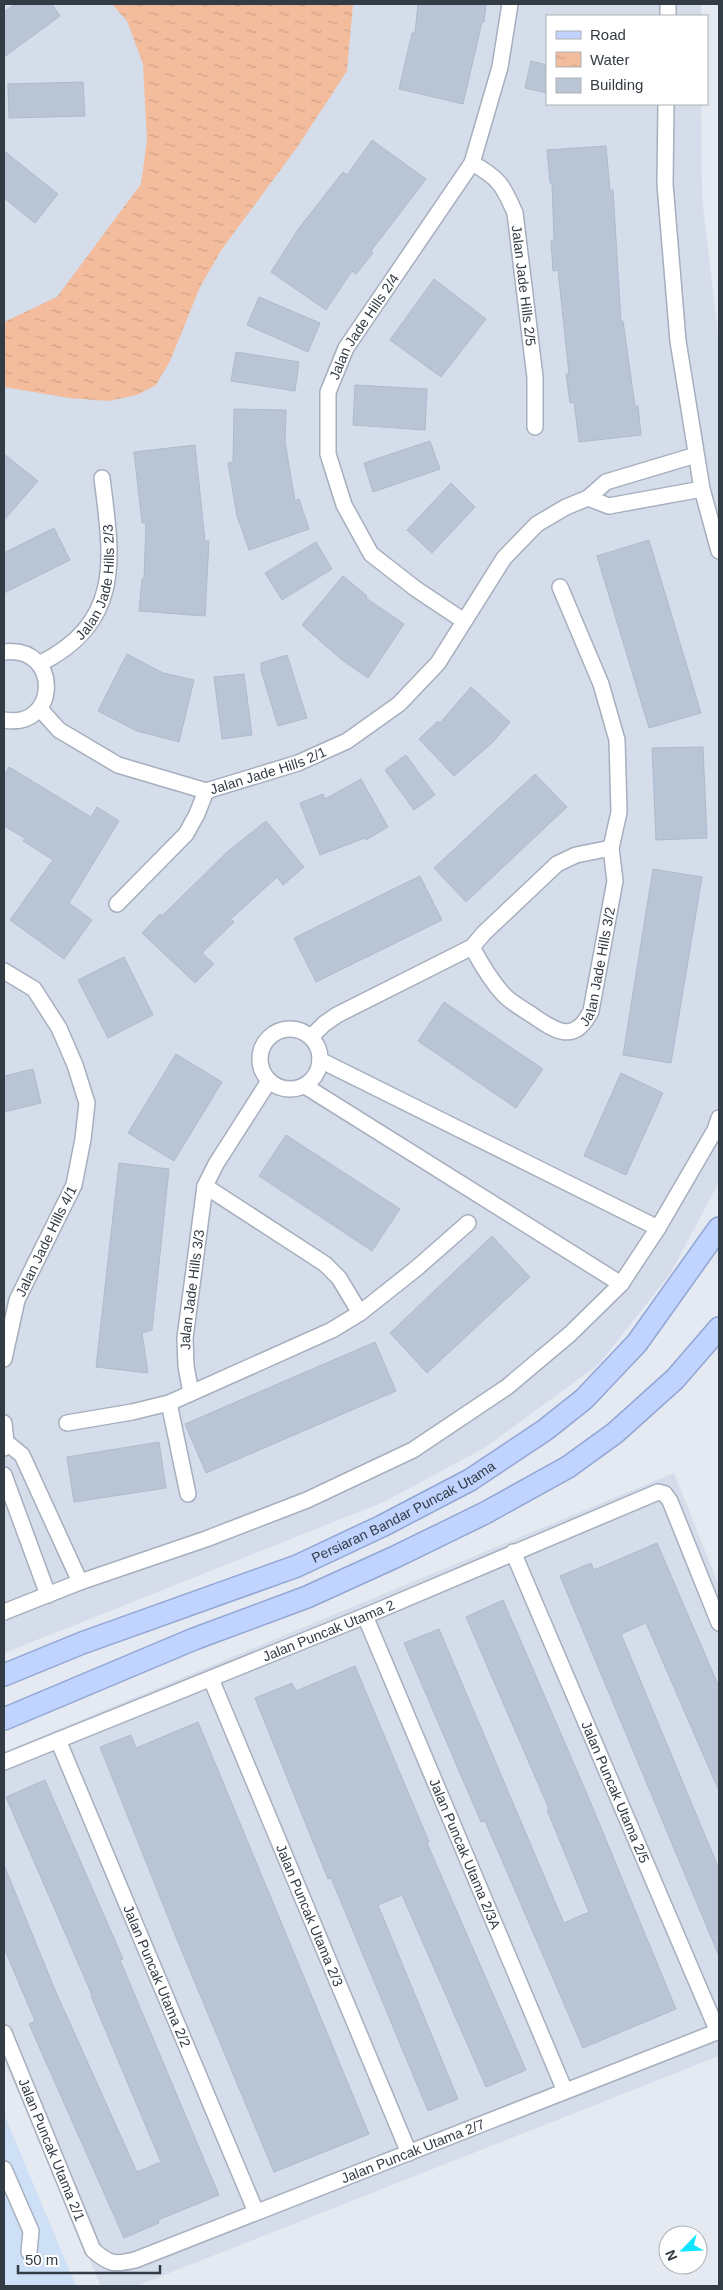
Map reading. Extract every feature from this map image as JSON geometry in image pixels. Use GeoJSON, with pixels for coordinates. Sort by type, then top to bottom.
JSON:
{"type":"FeatureCollection","features":[{"type":"Feature","properties":{"kind":"street","name":"Jalan Jade Hills 2/4"},"geometry":{"type":"LineString","coordinates":[[464,621],[416,589],[371,554],[344,505],[328,454],[328,392],[346,348],[472,163],[500,67],[510,4]]}},
{"type":"Feature","properties":{"kind":"street"},"geometry":{"type":"LineString","coordinates":[[666,105],[665,184],[678,341],[702,489],[719,551]]}},
{"type":"Feature","properties":{"kind":"street","name":"Jalan Jade Hills 2/5"},"geometry":{"type":"LineString","coordinates":[[472,163],[492,174],[505,190],[515,213],[535,377],[535,427]]}},
{"type":"Feature","properties":{"kind":"street","name":"Jalan Jade Hills 2/1"},"geometry":{"type":"LineString","coordinates":[[40,709],[60,730],[118,765],[206,791],[298,763],[347,741],[399,704],[438,663],[504,558],[537,524],[566,507],[588,498],[606,482],[696,455]]}},
{"type":"Feature","properties":{"kind":"street","name":"Jalan Jade Hills 2/3"},"geometry":{"type":"LineString","coordinates":[[39,664],[60,654],[83,634],[98,612],[109,578],[111,544],[102,478]]}},
{"type":"Feature","properties":{"kind":"street"},"geometry":{"type":"LineString","coordinates":[[588,498],[609,506],[702,489]]}},
{"type":"Feature","properties":{"kind":"street","name":"Jalan Jade Hills 3/2"},"geometry":{"type":"LineString","coordinates":[[472,947],[484,969],[505,997],[548,1026],[562,1032],[575,1031],[585,1024],[591,1011],[615,881],[611,848],[619,812],[617,740],[601,684],[560,587]]}},
{"type":"Feature","properties":{"kind":"street"},"geometry":{"type":"LineString","coordinates":[[4,652],[16,651],[29,655],[39,664],[47,678],[47,694],[40,709],[28,718],[14,722],[4,720]]}},
{"type":"Feature","properties":{"kind":"street"},"geometry":{"type":"LineString","coordinates":[[117,904],[186,834],[198,814],[206,791]]}},
{"type":"Feature","properties":{"kind":"street"},"geometry":{"type":"LineString","coordinates":[[311,1037],[324,1024],[337,1015],[472,947],[484,933],[557,864],[576,855],[611,848]]}},
{"type":"Feature","properties":{"kind":"street","name":"Jalan Jade Hills 4/1"},"geometry":{"type":"LineString","coordinates":[[4,971],[34,989],[59,1028],[75,1065],[87,1103],[83,1139],[74,1185],[17,1300],[4,1359]]}},
{"type":"Feature","properties":{"kind":"street"},"geometry":{"type":"LineString","coordinates":[[294,1029],[311,1037],[320,1052],[320,1060],[318,1071],[305,1086],[296,1090],[286,1090],[268,1081],[259,1064],[259,1055],[268,1038],[275,1032],[294,1029]]}},
{"type":"Feature","properties":{"kind":"street"},"geometry":{"type":"LineString","coordinates":[[320,1060],[658,1228]]}},
{"type":"Feature","properties":{"kind":"street","name":"Jalan Jade Hills 3/3"},"geometry":{"type":"LineString","coordinates":[[191,1393],[186,1366],[185,1338],[205,1186],[216,1164],[268,1081]]}},
{"type":"Feature","properties":{"kind":"street"},"geometry":{"type":"LineString","coordinates":[[305,1086],[620,1284]]}},
{"type":"Feature","properties":{"kind":"street"},"geometry":{"type":"LineString","coordinates":[[4,1612],[80,1582],[206,1539],[307,1500],[413,1450],[508,1387],[570,1334],[620,1284],[658,1228],[715,1130],[719,1118]]}},
{"type":"Feature","properties":{"kind":"street"},"geometry":{"type":"LineString","coordinates":[[205,1186],[325,1264],[339,1278],[360,1313]]}},
{"type":"Feature","properties":{"kind":"street"},"geometry":{"type":"LineString","coordinates":[[66,1423],[132,1412],[169,1402],[332,1330],[360,1313],[418,1267],[468,1223]]}},
{"type":"Feature","properties":{"kind":"street","name":"Persiaran Bandar Puncak Utama"},"geometry":{"type":"LineString","coordinates":[[4,1675],[82,1643],[296,1566],[382,1526],[470,1480],[545,1430],[584,1399],[637,1343],[719,1228]]}},
{"type":"Feature","properties":{"kind":"street"},"geometry":{"type":"LineString","coordinates":[[4,1719],[194,1639],[307,1597],[395,1558],[485,1513],[568,1467],[615,1433],[675,1379],[719,1328]]}},
{"type":"Feature","properties":{"kind":"street"},"geometry":{"type":"LineString","coordinates":[[169,1402],[188,1494]]}},
{"type":"Feature","properties":{"kind":"street"},"geometry":{"type":"LineString","coordinates":[[4,1424],[5,1445],[22,1455],[80,1582]]}},
{"type":"Feature","properties":{"kind":"street"},"geometry":{"type":"LineString","coordinates":[[4,1475],[48,1595]]}},
{"type":"Feature","properties":{"kind":"street","name":"Jalan Puncak Utama 2"},"geometry":{"type":"LineString","coordinates":[[4,1762],[365,1616],[652,1493],[666,1494],[670,1501],[719,1623]]}},
{"type":"Feature","properties":{"kind":"street","name":"Jalan Puncak Utama 2/5"},"geometry":{"type":"LineString","coordinates":[[513,1552],[719,2032]]}},
{"type":"Feature","properties":{"kind":"street","name":"Jalan Puncak Utama 2/3A"},"geometry":{"type":"LineString","coordinates":[[365,1616],[565,2091]]}},
{"type":"Feature","properties":{"kind":"street","name":"Jalan Puncak Utama 2/3"},"geometry":{"type":"LineString","coordinates":[[211,1679],[408,2153]]}},
{"type":"Feature","properties":{"kind":"street","name":"Jalan Puncak Utama 2/2"},"geometry":{"type":"LineString","coordinates":[[58,1740],[256,2212]]}},
{"type":"Feature","properties":{"kind":"street","name":"Jalan Puncak Utama 2/7"},"geometry":{"type":"LineString","coordinates":[[106,2262],[120,2264],[135,2260],[719,2032]]}},
{"type":"Feature","properties":{"kind":"street","name":"Jalan Puncak Utama 2/1"},"geometry":{"type":"LineString","coordinates":[[4,2033],[84,2231],[93,2250],[106,2262]]}},
{"type":"Feature","properties":{"kind":"street"},"geometry":{"type":"LineString","coordinates":[[4,2169],[31,2231],[30,2252]]}},
{"type":"Feature","properties":{"kind":"shaded area"},"geometry":{"type":"Polygon","coordinates":[[[4,4],[701,4],[701,15],[546,15],[546,105],[701,105],[702,199],[719,342],[719,1182],[670,1274],[599,1364],[486,1447],[384,1502],[4,1653],[4,4]]]}},
{"type":"Feature","properties":{"kind":"shaded area"},"geometry":{"type":"Polygon","coordinates":[[[674,1473],[719,1586],[719,2056],[136,2286],[101,2286],[4,2060],[4,1752],[674,1473]]]}},
{"type":"Feature","properties":{"kind":"shaded area"},"geometry":{"type":"Polygon","coordinates":[[[4,2114],[76,2286],[4,2286],[4,2114]]]}},
{"type":"Feature","properties":{"kind":"water"},"geometry":{"type":"Polygon","coordinates":[[[112,4],[353,4],[347,71],[298,146],[222,249],[200,287],[170,361],[156,385],[137,395],[108,401],[69,398],[4,387],[4,322],[57,297],[141,184],[147,140],[143,64],[127,21],[112,4]]]}},
{"type":"Feature","properties":{"kind":"building"},"geometry":{"type":"Polygon","coordinates":[[[15,4],[52,4],[60,16],[4,57],[4,12],[15,4]]]}},
{"type":"Feature","properties":{"kind":"building"},"geometry":{"type":"Polygon","coordinates":[[[418,4],[486,4],[484,22],[482,22],[463,104],[399,89],[412,33],[415,33],[418,4]]]}},
{"type":"Feature","properties":{"kind":"building"},"geometry":{"type":"Polygon","coordinates":[[[531,61],[546,65],[546,93],[525,88],[531,61]]]}},
{"type":"Feature","properties":{"kind":"building"},"geometry":{"type":"Polygon","coordinates":[[[83,82],[85,116],[9,118],[8,84],[83,82]]]}},
{"type":"Feature","properties":{"kind":"building"},"geometry":{"type":"Polygon","coordinates":[[[372,140],[426,179],[371,251],[373,253],[356,274],[352,271],[326,310],[271,272],[299,228],[343,172],[347,175],[372,140]]]}},
{"type":"Feature","properties":{"kind":"building"},"geometry":{"type":"Polygon","coordinates":[[[606,146],[610,190],[613,190],[621,321],[623,321],[635,406],[638,406],[641,435],[579,442],[574,402],[570,403],[566,374],[569,374],[558,270],[553,271],[551,240],[554,240],[552,183],[550,183],[547,150],[606,146]]]}},
{"type":"Feature","properties":{"kind":"building"},"geometry":{"type":"Polygon","coordinates":[[[4,151],[58,194],[35,223],[4,198],[4,151]]]}},
{"type":"Feature","properties":{"kind":"building"},"geometry":{"type":"Polygon","coordinates":[[[434,279],[486,319],[441,377],[390,340],[434,279]]]}},
{"type":"Feature","properties":{"kind":"building"},"geometry":{"type":"Polygon","coordinates":[[[259,297],[320,323],[308,352],[247,325],[259,297]]]}},
{"type":"Feature","properties":{"kind":"building"},"geometry":{"type":"Polygon","coordinates":[[[236,352],[299,362],[295,391],[231,381],[236,352]]]}},
{"type":"Feature","properties":{"kind":"building"},"geometry":{"type":"Polygon","coordinates":[[[355,385],[427,389],[425,430],[353,425],[355,385]]]}},
{"type":"Feature","properties":{"kind":"building"},"geometry":{"type":"Polygon","coordinates":[[[234,409],[286,410],[285,442],[295,501],[299,499],[309,529],[249,550],[237,516],[228,463],[233,462],[234,409]]]}},
{"type":"Feature","properties":{"kind":"building"},"geometry":{"type":"Polygon","coordinates":[[[430,441],[440,469],[373,492],[364,463],[430,441]]]}},
{"type":"Feature","properties":{"kind":"building"},"geometry":{"type":"Polygon","coordinates":[[[195,445],[205,541],[209,541],[205,616],[139,611],[142,579],[144,579],[146,523],[142,523],[134,452],[195,445]]]}},
{"type":"Feature","properties":{"kind":"building"},"geometry":{"type":"Polygon","coordinates":[[[4,454],[38,481],[4,520],[4,454]]]}},
{"type":"Feature","properties":{"kind":"building"},"geometry":{"type":"Polygon","coordinates":[[[451,483],[475,507],[432,553],[407,530],[451,483]]]}},
{"type":"Feature","properties":{"kind":"building"},"geometry":{"type":"Polygon","coordinates":[[[54,528],[70,560],[4,593],[4,553],[54,528]]]}},
{"type":"Feature","properties":{"kind":"building"},"geometry":{"type":"Polygon","coordinates":[[[649,540],[701,713],[649,728],[597,556],[649,540]]]}},
{"type":"Feature","properties":{"kind":"building"},"geometry":{"type":"Polygon","coordinates":[[[316,542],[332,569],[282,600],[265,573],[316,542]]]}},
{"type":"Feature","properties":{"kind":"building"},"geometry":{"type":"Polygon","coordinates":[[[343,576],[367,596],[366,598],[404,624],[368,678],[342,660],[302,625],[343,576]]]}},
{"type":"Feature","properties":{"kind":"building"},"geometry":{"type":"Polygon","coordinates":[[[127,654],[163,673],[194,680],[179,742],[137,731],[98,711],[127,654]]]}},
{"type":"Feature","properties":{"kind":"building"},"geometry":{"type":"Polygon","coordinates":[[[287,655],[307,718],[278,726],[261,670],[261,663],[287,655]]]}},
{"type":"Feature","properties":{"kind":"building"},"geometry":{"type":"Polygon","coordinates":[[[244,674],[252,735],[222,739],[214,677],[244,674]]]}},
{"type":"Feature","properties":{"kind":"building"},"geometry":{"type":"Polygon","coordinates":[[[471,687],[510,722],[492,743],[454,776],[419,739],[438,721],[440,723],[471,687]]]}},
{"type":"Feature","properties":{"kind":"building"},"geometry":{"type":"Polygon","coordinates":[[[703,747],[707,838],[656,840],[652,748],[703,747]]]}},
{"type":"Feature","properties":{"kind":"building"},"geometry":{"type":"Polygon","coordinates":[[[406,755],[435,795],[414,810],[385,770],[406,755]]]}},
{"type":"Feature","properties":{"kind":"building"},"geometry":{"type":"Polygon","coordinates":[[[9,767],[91,817],[97,807],[119,821],[69,903],[92,920],[64,959],[10,920],[53,860],[23,841],[25,838],[4,826],[4,776],[9,767]]]}},
{"type":"Feature","properties":{"kind":"building"},"geometry":{"type":"Polygon","coordinates":[[[535,774],[567,807],[466,902],[434,868],[535,774]]]}},
{"type":"Feature","properties":{"kind":"building"},"geometry":{"type":"Polygon","coordinates":[[[361,779],[388,827],[366,840],[365,838],[320,855],[300,803],[323,794],[325,799],[361,779]]]}},
{"type":"Feature","properties":{"kind":"building"},"geometry":{"type":"Polygon","coordinates":[[[266,821],[304,867],[283,885],[277,877],[231,919],[234,922],[202,953],[214,964],[195,983],[142,933],[227,852],[266,821]]]}},
{"type":"Feature","properties":{"kind":"building"},"geometry":{"type":"Polygon","coordinates":[[[653,869],[702,877],[671,1063],[623,1055],[653,869]]]}},
{"type":"Feature","properties":{"kind":"building"},"geometry":{"type":"Polygon","coordinates":[[[420,876],[442,920],[316,982],[294,938],[420,876]]]}},
{"type":"Feature","properties":{"kind":"building"},"geometry":{"type":"Polygon","coordinates":[[[124,957],[153,1015],[108,1038],[78,980],[124,957]]]}},
{"type":"Feature","properties":{"kind":"building"},"geometry":{"type":"Polygon","coordinates":[[[444,1002],[543,1069],[516,1108],[418,1041],[444,1002]]]}},
{"type":"Feature","properties":{"kind":"building"},"geometry":{"type":"Polygon","coordinates":[[[176,1054],[222,1082],[174,1161],[128,1133],[176,1054]]]}},
{"type":"Feature","properties":{"kind":"building"},"geometry":{"type":"Polygon","coordinates":[[[33,1069],[41,1103],[4,1112],[4,1076],[33,1069]]]}},
{"type":"Feature","properties":{"kind":"building"},"geometry":{"type":"Polygon","coordinates":[[[621,1073],[663,1093],[626,1175],[584,1156],[621,1073]]]}},
{"type":"Feature","properties":{"kind":"building"},"geometry":{"type":"Polygon","coordinates":[[[286,1135],[400,1209],[372,1251],[259,1176],[286,1135]]]}},
{"type":"Feature","properties":{"kind":"building"},"geometry":{"type":"Polygon","coordinates":[[[119,1163],[169,1169],[152,1330],[142,1333],[148,1373],[96,1367],[119,1163]]]}},
{"type":"Feature","properties":{"kind":"building"},"geometry":{"type":"Polygon","coordinates":[[[492,1236],[530,1277],[427,1373],[390,1333],[492,1236]]]}},
{"type":"Feature","properties":{"kind":"building"},"geometry":{"type":"Polygon","coordinates":[[[375,1342],[396,1391],[206,1473],[185,1424],[375,1342]]]}},
{"type":"Feature","properties":{"kind":"building"},"geometry":{"type":"Polygon","coordinates":[[[159,1442],[166,1488],[74,1502],[67,1457],[159,1442]]]}},
{"type":"Feature","properties":{"kind":"building"},"geometry":{"type":"Polygon","coordinates":[[[657,1543],[719,1687],[719,1791],[646,1623],[621,1634],[719,1869],[719,1956],[560,1576],[591,1563],[594,1570],[657,1543]]]}},
{"type":"Feature","properties":{"kind":"building"},"geometry":{"type":"Polygon","coordinates":[[[503,1600],[587,1794],[676,2009],[583,2048],[485,1821],[481,1822],[404,1643],[439,1629],[564,1923],[589,1912],[547,1810],[549,1809],[466,1617],[503,1600]]]}},
{"type":"Feature","properties":{"kind":"building"},"geometry":{"type":"Polygon","coordinates":[[[355,1666],[429,1842],[427,1843],[526,2070],[486,2087],[402,1895],[378,1905],[458,2099],[428,2111],[331,1878],[328,1879],[255,1698],[292,1683],[296,1691],[355,1666]]]}},
{"type":"Feature","properties":{"kind":"building"},"geometry":{"type":"Polygon","coordinates":[[[198,1722],[369,2134],[274,2172],[178,1942],[100,1747],[131,1735],[136,1748],[198,1722]]]}},
{"type":"Feature","properties":{"kind":"building"},"geometry":{"type":"Polygon","coordinates":[[[45,1780],[123,1959],[120,1960],[219,2195],[158,2220],[159,2223],[124,2238],[29,2024],[35,2021],[4,1948],[4,1865],[55,1990],[137,2172],[161,2162],[92,1995],[6,1797],[45,1780]]]}}]}
